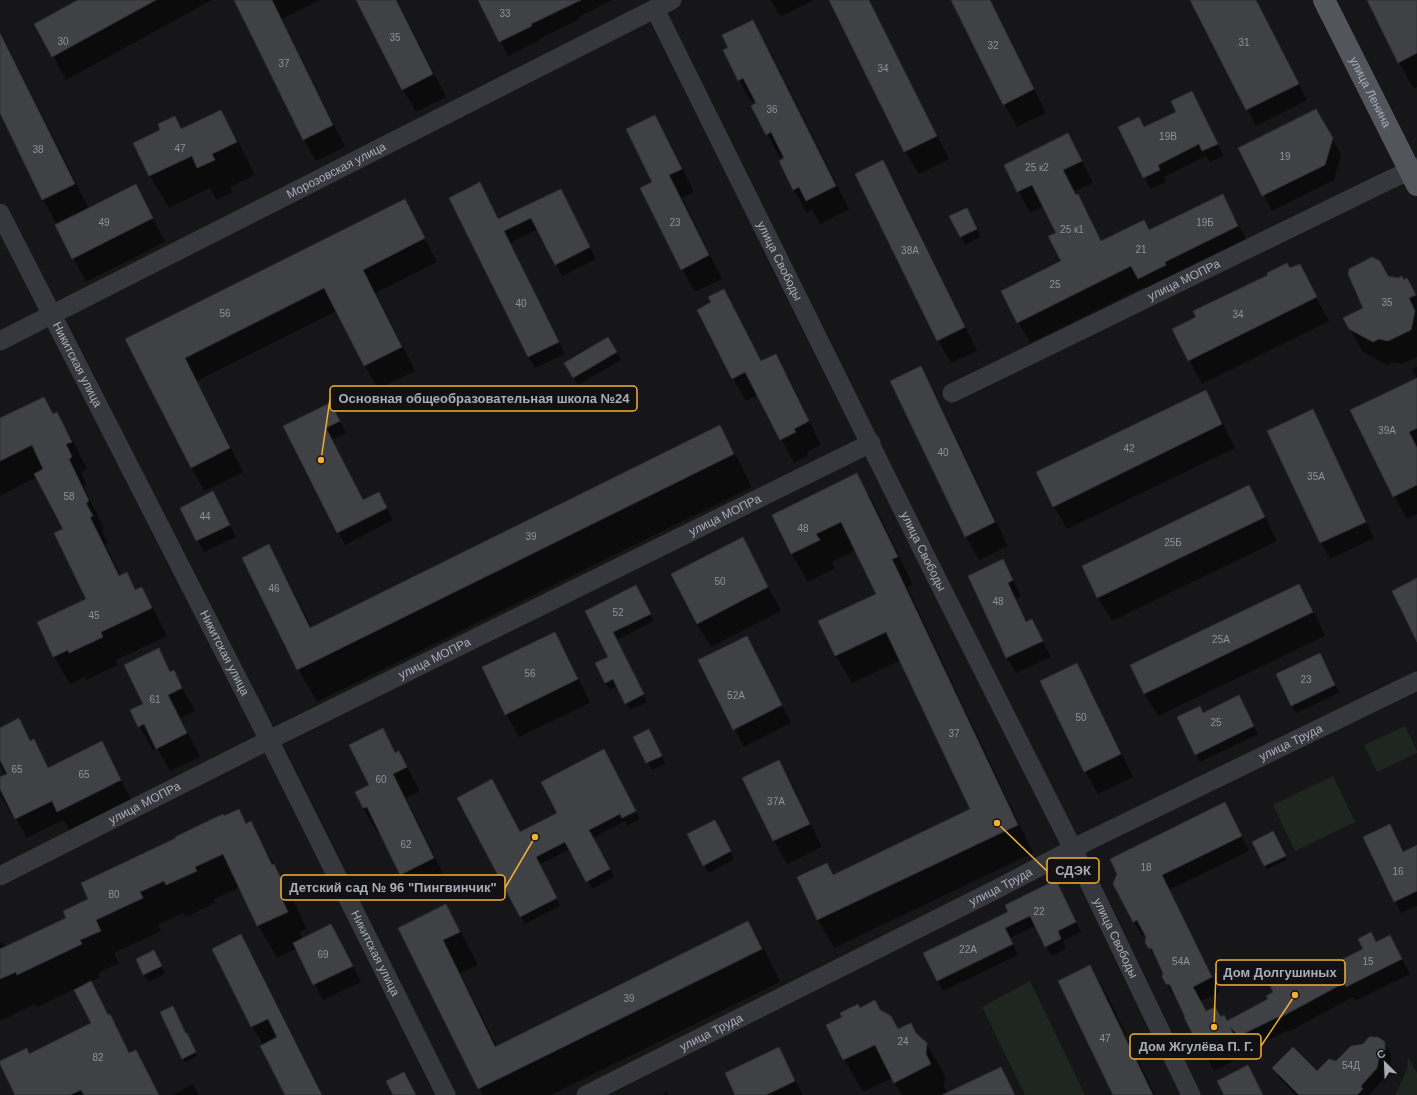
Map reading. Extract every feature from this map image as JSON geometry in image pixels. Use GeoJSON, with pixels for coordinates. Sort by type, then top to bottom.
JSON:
{"type":"FeatureCollection","features":[{"type":"Feature","properties":{"kind":"main road","name":"улица Ленина"},"geometry":{"type":"LineString","coordinates":[[1324,0],[1415,174]]}},
{"type":"Feature","properties":{"kind":"street","name":"Морозовская улица"},"geometry":{"type":"LineString","coordinates":[[0,341],[52,316],[672,0]]}},
{"type":"Feature","properties":{"kind":"street","name":"улица Свободы"},"geometry":{"type":"LineString","coordinates":[[655,9],[931,567],[1073,849],[1191,1095]]}},
{"type":"Feature","properties":{"kind":"street","name":"улица МОПРа"},"geometry":{"type":"LineString","coordinates":[[952,393],[1383,182],[1415,174]]}},
{"type":"Feature","properties":{"kind":"street","name":"Никитская улица"},"geometry":{"type":"LineString","coordinates":[[0,213],[269,740],[446,1095]]}},
{"type":"Feature","properties":{"kind":"street","name":"улица МОПРа"},"geometry":{"type":"LineString","coordinates":[[0,876],[269,740],[871,443]]}},
{"type":"Feature","properties":{"kind":"street","name":"улица Труда"},"geometry":{"type":"LineString","coordinates":[[586,1095],[995,890],[1073,849],[1417,681]]}},
{"type":"Feature","properties":{"kind":"shaded area"},"geometry":{"type":"Polygon","coordinates":[[[1405,726],[1417,753],[1377,772],[1364,745],[1405,726]]]}},
{"type":"Feature","properties":{"kind":"shaded area"},"geometry":{"type":"Polygon","coordinates":[[[1333,776],[1355,822],[1295,851],[1273,805],[1333,776]]]}},
{"type":"Feature","properties":{"kind":"shaded area"},"geometry":{"type":"Polygon","coordinates":[[[1030,981],[1085,1095],[1025,1095],[982,1007],[1030,981]]]}},
{"type":"Feature","properties":{"kind":"shaded area"},"geometry":{"type":"Polygon","coordinates":[[[1408,1057],[1417,1073],[1417,1095],[1395,1095],[1407,1070],[1408,1057]]]}},
{"type":"Feature","properties":{"kind":"building"},"geometry":{"type":"Polygon","coordinates":[[[78,0],[156,0],[52,57],[34,24],[78,0]]]}},
{"type":"Feature","properties":{"kind":"building"},"geometry":{"type":"Polygon","coordinates":[[[234,0],[272,0],[333,125],[303,140],[234,0]]]}},
{"type":"Feature","properties":{"kind":"building"},"geometry":{"type":"Polygon","coordinates":[[[356,0],[396,0],[433,74],[402,90],[356,0]]]}},
{"type":"Feature","properties":{"kind":"building"},"geometry":{"type":"Polygon","coordinates":[[[478,0],[581,0],[531,24],[532,26],[499,42],[478,0]]]}},
{"type":"Feature","properties":{"kind":"building"},"geometry":{"type":"Polygon","coordinates":[[[829,0],[869,0],[937,136],[904,152],[829,0]]]}},
{"type":"Feature","properties":{"kind":"building"},"geometry":{"type":"Polygon","coordinates":[[[951,0],[990,0],[1034,89],[1003,105],[951,0]]]}},
{"type":"Feature","properties":{"kind":"building"},"geometry":{"type":"Polygon","coordinates":[[[1190,0],[1256,0],[1299,84],[1246,110],[1190,0]]]}},
{"type":"Feature","properties":{"kind":"building"},"geometry":{"type":"Polygon","coordinates":[[[1367,0],[1417,0],[1417,53],[1398,63],[1367,0]]]}},
{"type":"Feature","properties":{"kind":"building"},"geometry":{"type":"Polygon","coordinates":[[[753,20],[836,186],[806,201],[799,187],[793,190],[779,161],[784,158],[771,132],[766,135],[751,106],[756,103],[743,78],[738,81],[723,50],[728,48],[722,35],[753,20]]]}},
{"type":"Feature","properties":{"kind":"building"},"geometry":{"type":"Polygon","coordinates":[[[0,33],[75,184],[42,200],[0,113],[0,33]]]}},
{"type":"Feature","properties":{"kind":"building"},"geometry":{"type":"Polygon","coordinates":[[[1192,91],[1218,144],[1202,151],[1199,144],[1158,165],[1160,170],[1143,178],[1118,127],[1139,117],[1144,127],[1176,112],[1171,101],[1192,91]]]}},
{"type":"Feature","properties":{"kind":"building"},"geometry":{"type":"Polygon","coordinates":[[[1316,109],[1333,138],[1325,165],[1262,196],[1238,148],[1316,109]]]}},
{"type":"Feature","properties":{"kind":"building"},"geometry":{"type":"Polygon","coordinates":[[[221,110],[237,142],[212,154],[215,160],[197,168],[192,156],[149,176],[133,143],[160,130],[158,124],[175,116],[181,129],[221,110]]]}},
{"type":"Feature","properties":{"kind":"building"},"geometry":{"type":"Polygon","coordinates":[[[655,115],[682,169],[669,175],[709,255],[681,270],[640,188],[652,182],[626,129],[655,115]]]}},
{"type":"Feature","properties":{"kind":"building"},"geometry":{"type":"Polygon","coordinates":[[[1068,133],[1082,161],[1063,170],[1076,195],[1078,194],[1101,241],[1144,220],[1149,230],[1223,194],[1238,226],[1165,262],[1166,265],[1138,279],[1131,266],[1017,323],[1001,291],[1061,261],[1048,236],[1056,233],[1032,185],[1017,192],[1004,165],[1068,133]]]}},
{"type":"Feature","properties":{"kind":"building"},"geometry":{"type":"Polygon","coordinates":[[[883,160],[965,327],[937,341],[855,174],[883,160]]]}},
{"type":"Feature","properties":{"kind":"building"},"geometry":{"type":"Polygon","coordinates":[[[480,182],[498,219],[561,189],[590,247],[555,265],[531,218],[504,231],[559,342],[528,357],[449,198],[480,182]]]}},
{"type":"Feature","properties":{"kind":"building"},"geometry":{"type":"Polygon","coordinates":[[[136,184],[153,218],[72,259],[55,225],[136,184]]]}},
{"type":"Feature","properties":{"kind":"building"},"geometry":{"type":"Polygon","coordinates":[[[405,199],[425,238],[363,270],[402,347],[364,366],[324,288],[185,358],[230,448],[191,468],[125,339],[405,199]]]}},
{"type":"Feature","properties":{"kind":"building"},"geometry":{"type":"Polygon","coordinates":[[[967,208],[977,229],[960,237],[949,216],[967,208]]]}},
{"type":"Feature","properties":{"kind":"building"},"geometry":{"type":"Polygon","coordinates":[[[1372,257],[1380,261],[1388,276],[1398,278],[1402,276],[1404,280],[1407,278],[1416,295],[1409,298],[1415,311],[1411,330],[1388,341],[1379,339],[1373,342],[1349,329],[1343,318],[1363,308],[1348,274],[1349,269],[1372,257]]]}},
{"type":"Feature","properties":{"kind":"building"},"geometry":{"type":"Polygon","coordinates":[[[1287,263],[1290,268],[1300,264],[1317,297],[1188,361],[1172,329],[1196,317],[1193,311],[1268,275],[1267,273],[1287,263]]]}},
{"type":"Feature","properties":{"kind":"building"},"geometry":{"type":"Polygon","coordinates":[[[724,289],[761,361],[776,354],[809,421],[794,429],[796,432],[780,440],[745,372],[732,379],[697,310],[711,302],[708,297],[724,289]]]}},
{"type":"Feature","properties":{"kind":"building"},"geometry":{"type":"Polygon","coordinates":[[[608,337],[617,352],[573,378],[564,363],[608,337]]]}},
{"type":"Feature","properties":{"kind":"building"},"geometry":{"type":"Polygon","coordinates":[[[921,366],[995,522],[965,537],[890,381],[921,366]]]}},
{"type":"Feature","properties":{"kind":"building"},"geometry":{"type":"Polygon","coordinates":[[[1417,378],[1417,428],[1409,432],[1417,448],[1417,485],[1393,497],[1350,410],[1417,378]]]}},
{"type":"Feature","properties":{"kind":"building"},"geometry":{"type":"Polygon","coordinates":[[[1206,390],[1222,424],[1053,507],[1036,472],[1206,390]]]}},
{"type":"Feature","properties":{"kind":"building"},"geometry":{"type":"Polygon","coordinates":[[[44,397],[53,414],[57,412],[72,442],[66,444],[72,457],[69,459],[89,501],[86,503],[93,516],[90,517],[119,576],[127,572],[135,590],[142,587],[152,608],[101,632],[103,637],[69,653],[68,650],[53,657],[37,622],[86,599],[54,533],[63,529],[34,474],[43,469],[32,445],[0,461],[0,418],[44,397]]]}},
{"type":"Feature","properties":{"kind":"building"},"geometry":{"type":"Polygon","coordinates":[[[330,403],[340,421],[326,428],[363,500],[379,492],[387,508],[337,533],[283,426],[330,403]]]}},
{"type":"Feature","properties":{"kind":"building"},"geometry":{"type":"Polygon","coordinates":[[[1313,409],[1366,522],[1320,543],[1267,431],[1313,409]]]}},
{"type":"Feature","properties":{"kind":"building"},"geometry":{"type":"Polygon","coordinates":[[[720,425],[734,454],[297,670],[242,558],[269,544],[310,628],[720,425]]]}},
{"type":"Feature","properties":{"kind":"building"},"geometry":{"type":"Polygon","coordinates":[[[857,473],[898,557],[892,559],[1018,825],[817,920],[797,877],[827,863],[833,875],[970,809],[886,632],[835,656],[818,621],[876,594],[841,522],[816,534],[820,540],[791,554],[772,515],[857,473]]]}},
{"type":"Feature","properties":{"kind":"building"},"geometry":{"type":"Polygon","coordinates":[[[1249,485],[1265,517],[1097,598],[1082,566],[1249,485]]]}},
{"type":"Feature","properties":{"kind":"building"},"geometry":{"type":"Polygon","coordinates":[[[213,491],[230,525],[196,541],[180,508],[213,491]]]}},
{"type":"Feature","properties":{"kind":"building"},"geometry":{"type":"Polygon","coordinates":[[[743,537],[768,587],[697,624],[671,574],[743,537]]]}},
{"type":"Feature","properties":{"kind":"building"},"geometry":{"type":"Polygon","coordinates":[[[1003,559],[1013,580],[1008,583],[1026,622],[1032,619],[1043,641],[1006,658],[968,576],[1003,559]]]}},
{"type":"Feature","properties":{"kind":"building"},"geometry":{"type":"Polygon","coordinates":[[[1417,578],[1417,642],[1392,591],[1417,578]]]}},
{"type":"Feature","properties":{"kind":"building"},"geometry":{"type":"Polygon","coordinates":[[[1299,584],[1313,612],[1144,694],[1130,665],[1299,584]]]}},
{"type":"Feature","properties":{"kind":"building"},"geometry":{"type":"Polygon","coordinates":[[[636,585],[651,614],[613,632],[644,694],[625,704],[613,679],[605,683],[595,663],[608,657],[585,611],[636,585]]]}},
{"type":"Feature","properties":{"kind":"building"},"geometry":{"type":"Polygon","coordinates":[[[555,632],[578,679],[505,715],[482,667],[555,632]]]}},
{"type":"Feature","properties":{"kind":"building"},"geometry":{"type":"Polygon","coordinates":[[[747,636],[782,705],[733,730],[698,660],[747,636]]]}},
{"type":"Feature","properties":{"kind":"building"},"geometry":{"type":"Polygon","coordinates":[[[159,648],[170,672],[174,670],[182,688],[168,695],[187,733],[156,749],[144,724],[138,727],[130,710],[143,704],[124,665],[159,648]]]}},
{"type":"Feature","properties":{"kind":"building"},"geometry":{"type":"Polygon","coordinates":[[[1320,653],[1335,685],[1291,706],[1276,674],[1320,653]]]}},
{"type":"Feature","properties":{"kind":"building"},"geometry":{"type":"Polygon","coordinates":[[[1077,663],[1121,754],[1084,772],[1040,681],[1077,663]]]}},
{"type":"Feature","properties":{"kind":"building"},"geometry":{"type":"Polygon","coordinates":[[[1239,695],[1254,726],[1195,755],[1177,717],[1200,706],[1203,713],[1239,695]]]}},
{"type":"Feature","properties":{"kind":"building"},"geometry":{"type":"Polygon","coordinates":[[[19,718],[30,741],[34,739],[48,768],[102,741],[121,780],[57,812],[52,801],[15,819],[0,789],[0,777],[7,774],[0,760],[0,728],[19,718]]]}},
{"type":"Feature","properties":{"kind":"building"},"geometry":{"type":"Polygon","coordinates":[[[383,728],[395,753],[399,751],[407,767],[393,774],[434,858],[400,875],[367,807],[363,808],[355,792],[369,785],[349,745],[383,728]]]}},
{"type":"Feature","properties":{"kind":"building"},"geometry":{"type":"Polygon","coordinates":[[[649,729],[662,756],[646,763],[633,737],[649,729]]]}},
{"type":"Feature","properties":{"kind":"building"},"geometry":{"type":"Polygon","coordinates":[[[604,749],[636,811],[622,818],[620,814],[589,830],[610,869],[586,882],[565,842],[536,857],[557,898],[520,917],[457,798],[492,779],[520,832],[557,813],[541,782],[604,749]]]}},
{"type":"Feature","properties":{"kind":"building"},"geometry":{"type":"Polygon","coordinates":[[[779,760],[810,824],[773,841],[742,778],[779,760]]]}},
{"type":"Feature","properties":{"kind":"building"},"geometry":{"type":"Polygon","coordinates":[[[1225,802],[1242,836],[1162,875],[1212,977],[1193,987],[1206,1011],[1215,1007],[1221,1017],[1224,1015],[1227,1021],[1268,999],[1266,996],[1273,992],[1268,981],[1286,972],[1292,982],[1312,972],[1313,974],[1363,949],[1358,939],[1371,932],[1376,942],[1390,935],[1402,959],[1346,987],[1344,983],[1279,1018],[1278,1017],[1239,1036],[1230,1027],[1236,1040],[1204,1057],[1170,985],[1166,984],[1162,977],[1163,973],[1152,949],[1148,948],[1145,942],[1146,937],[1137,920],[1133,922],[1113,884],[1117,874],[1110,859],[1225,802]]]}},
{"type":"Feature","properties":{"kind":"building"},"geometry":{"type":"Polygon","coordinates":[[[239,809],[246,824],[251,821],[272,865],[274,864],[289,896],[282,899],[288,912],[257,926],[223,854],[195,867],[197,871],[166,885],[164,881],[140,892],[143,898],[96,920],[101,931],[80,940],[82,944],[17,975],[16,972],[0,979],[0,949],[66,918],[63,911],[88,899],[81,883],[223,814],[224,816],[239,809]]]}},
{"type":"Feature","properties":{"kind":"building"},"geometry":{"type":"Polygon","coordinates":[[[715,820],[731,851],[703,866],[687,834],[715,820]]]}},
{"type":"Feature","properties":{"kind":"building"},"geometry":{"type":"Polygon","coordinates":[[[1390,824],[1403,852],[1417,845],[1417,891],[1394,902],[1363,837],[1390,824]]]}},
{"type":"Feature","properties":{"kind":"building"},"geometry":{"type":"Polygon","coordinates":[[[1273,831],[1286,856],[1264,866],[1252,842],[1273,831]]]}},
{"type":"Feature","properties":{"kind":"building"},"geometry":{"type":"Polygon","coordinates":[[[1056,880],[1076,922],[1058,931],[1061,939],[1045,947],[1030,916],[1005,928],[1013,944],[937,981],[923,953],[1008,912],[1005,905],[1056,880]]]}},
{"type":"Feature","properties":{"kind":"building"},"geometry":{"type":"Polygon","coordinates":[[[446,904],[460,932],[443,940],[495,1047],[748,921],[762,949],[478,1089],[398,928],[446,904]]]}},
{"type":"Feature","properties":{"kind":"building"},"geometry":{"type":"Polygon","coordinates":[[[331,924],[353,966],[313,985],[293,943],[331,924]]]}},
{"type":"Feature","properties":{"kind":"building"},"geometry":{"type":"Polygon","coordinates":[[[241,934],[322,1095],[285,1095],[260,1046],[277,1037],[268,1019],[251,1027],[212,949],[241,934]]]}},
{"type":"Feature","properties":{"kind":"building"},"geometry":{"type":"Polygon","coordinates":[[[154,950],[162,966],[143,975],[136,959],[154,950]]]}},
{"type":"Feature","properties":{"kind":"building"},"geometry":{"type":"Polygon","coordinates":[[[1090,965],[1153,1095],[1113,1095],[1058,981],[1090,965]]]}},
{"type":"Feature","properties":{"kind":"building"},"geometry":{"type":"Polygon","coordinates":[[[91,981],[108,1015],[110,1014],[129,1053],[136,1050],[159,1095],[84,1095],[81,1090],[70,1095],[15,1095],[0,1064],[0,1061],[27,1048],[29,1054],[91,1023],[74,990],[91,981]]]}},
{"type":"Feature","properties":{"kind":"building"},"geometry":{"type":"Polygon","coordinates":[[[875,1000],[880,1010],[891,1016],[898,1029],[911,1023],[916,1033],[927,1043],[926,1054],[931,1064],[894,1083],[875,1045],[843,1060],[826,1025],[842,1017],[840,1013],[858,1004],[860,1008],[875,1000]]]}},
{"type":"Feature","properties":{"kind":"building"},"geometry":{"type":"Polygon","coordinates":[[[173,1006],[196,1052],[182,1059],[160,1012],[173,1006]]]}},
{"type":"Feature","properties":{"kind":"building"},"geometry":{"type":"Polygon","coordinates":[[[1369,1037],[1378,1037],[1385,1042],[1385,1051],[1379,1058],[1377,1068],[1361,1086],[1363,1089],[1357,1095],[1299,1095],[1272,1068],[1293,1047],[1317,1071],[1329,1059],[1336,1061],[1351,1046],[1363,1044],[1369,1037]]]}},
{"type":"Feature","properties":{"kind":"building"},"geometry":{"type":"Polygon","coordinates":[[[779,1047],[795,1081],[766,1095],[735,1095],[725,1073],[779,1047]]]}},
{"type":"Feature","properties":{"kind":"building"},"geometry":{"type":"Polygon","coordinates":[[[1248,1065],[1263,1095],[1224,1095],[1217,1081],[1248,1065]]]}},
{"type":"Feature","properties":{"kind":"building"},"geometry":{"type":"Polygon","coordinates":[[[1001,1067],[1015,1095],[942,1095],[1001,1067]]]}},
{"type":"Feature","properties":{"kind":"building"},"geometry":{"type":"Polygon","coordinates":[[[404,1072],[416,1095],[393,1095],[386,1081],[404,1072]]]}},
{"type":"Feature","properties":{"kind":"place","name":"Основная общеобразовательная школа №24"},"geometry":{"type":"Point","coordinates":[321,460]}},
{"type":"Feature","properties":{"kind":"place","name":"СДЭК"},"geometry":{"type":"Point","coordinates":[997,823]}},
{"type":"Feature","properties":{"kind":"place","name":"Детский сад № 96 \"Пингвинчик\""},"geometry":{"type":"Point","coordinates":[535,837]}},
{"type":"Feature","properties":{"kind":"place","name":"Дом Жгулёва П. Г."},"geometry":{"type":"Point","coordinates":[1295,995]}},
{"type":"Feature","properties":{"kind":"place","name":"Дом Долгушиных"},"geometry":{"type":"Point","coordinates":[1214,1027]}}]}
